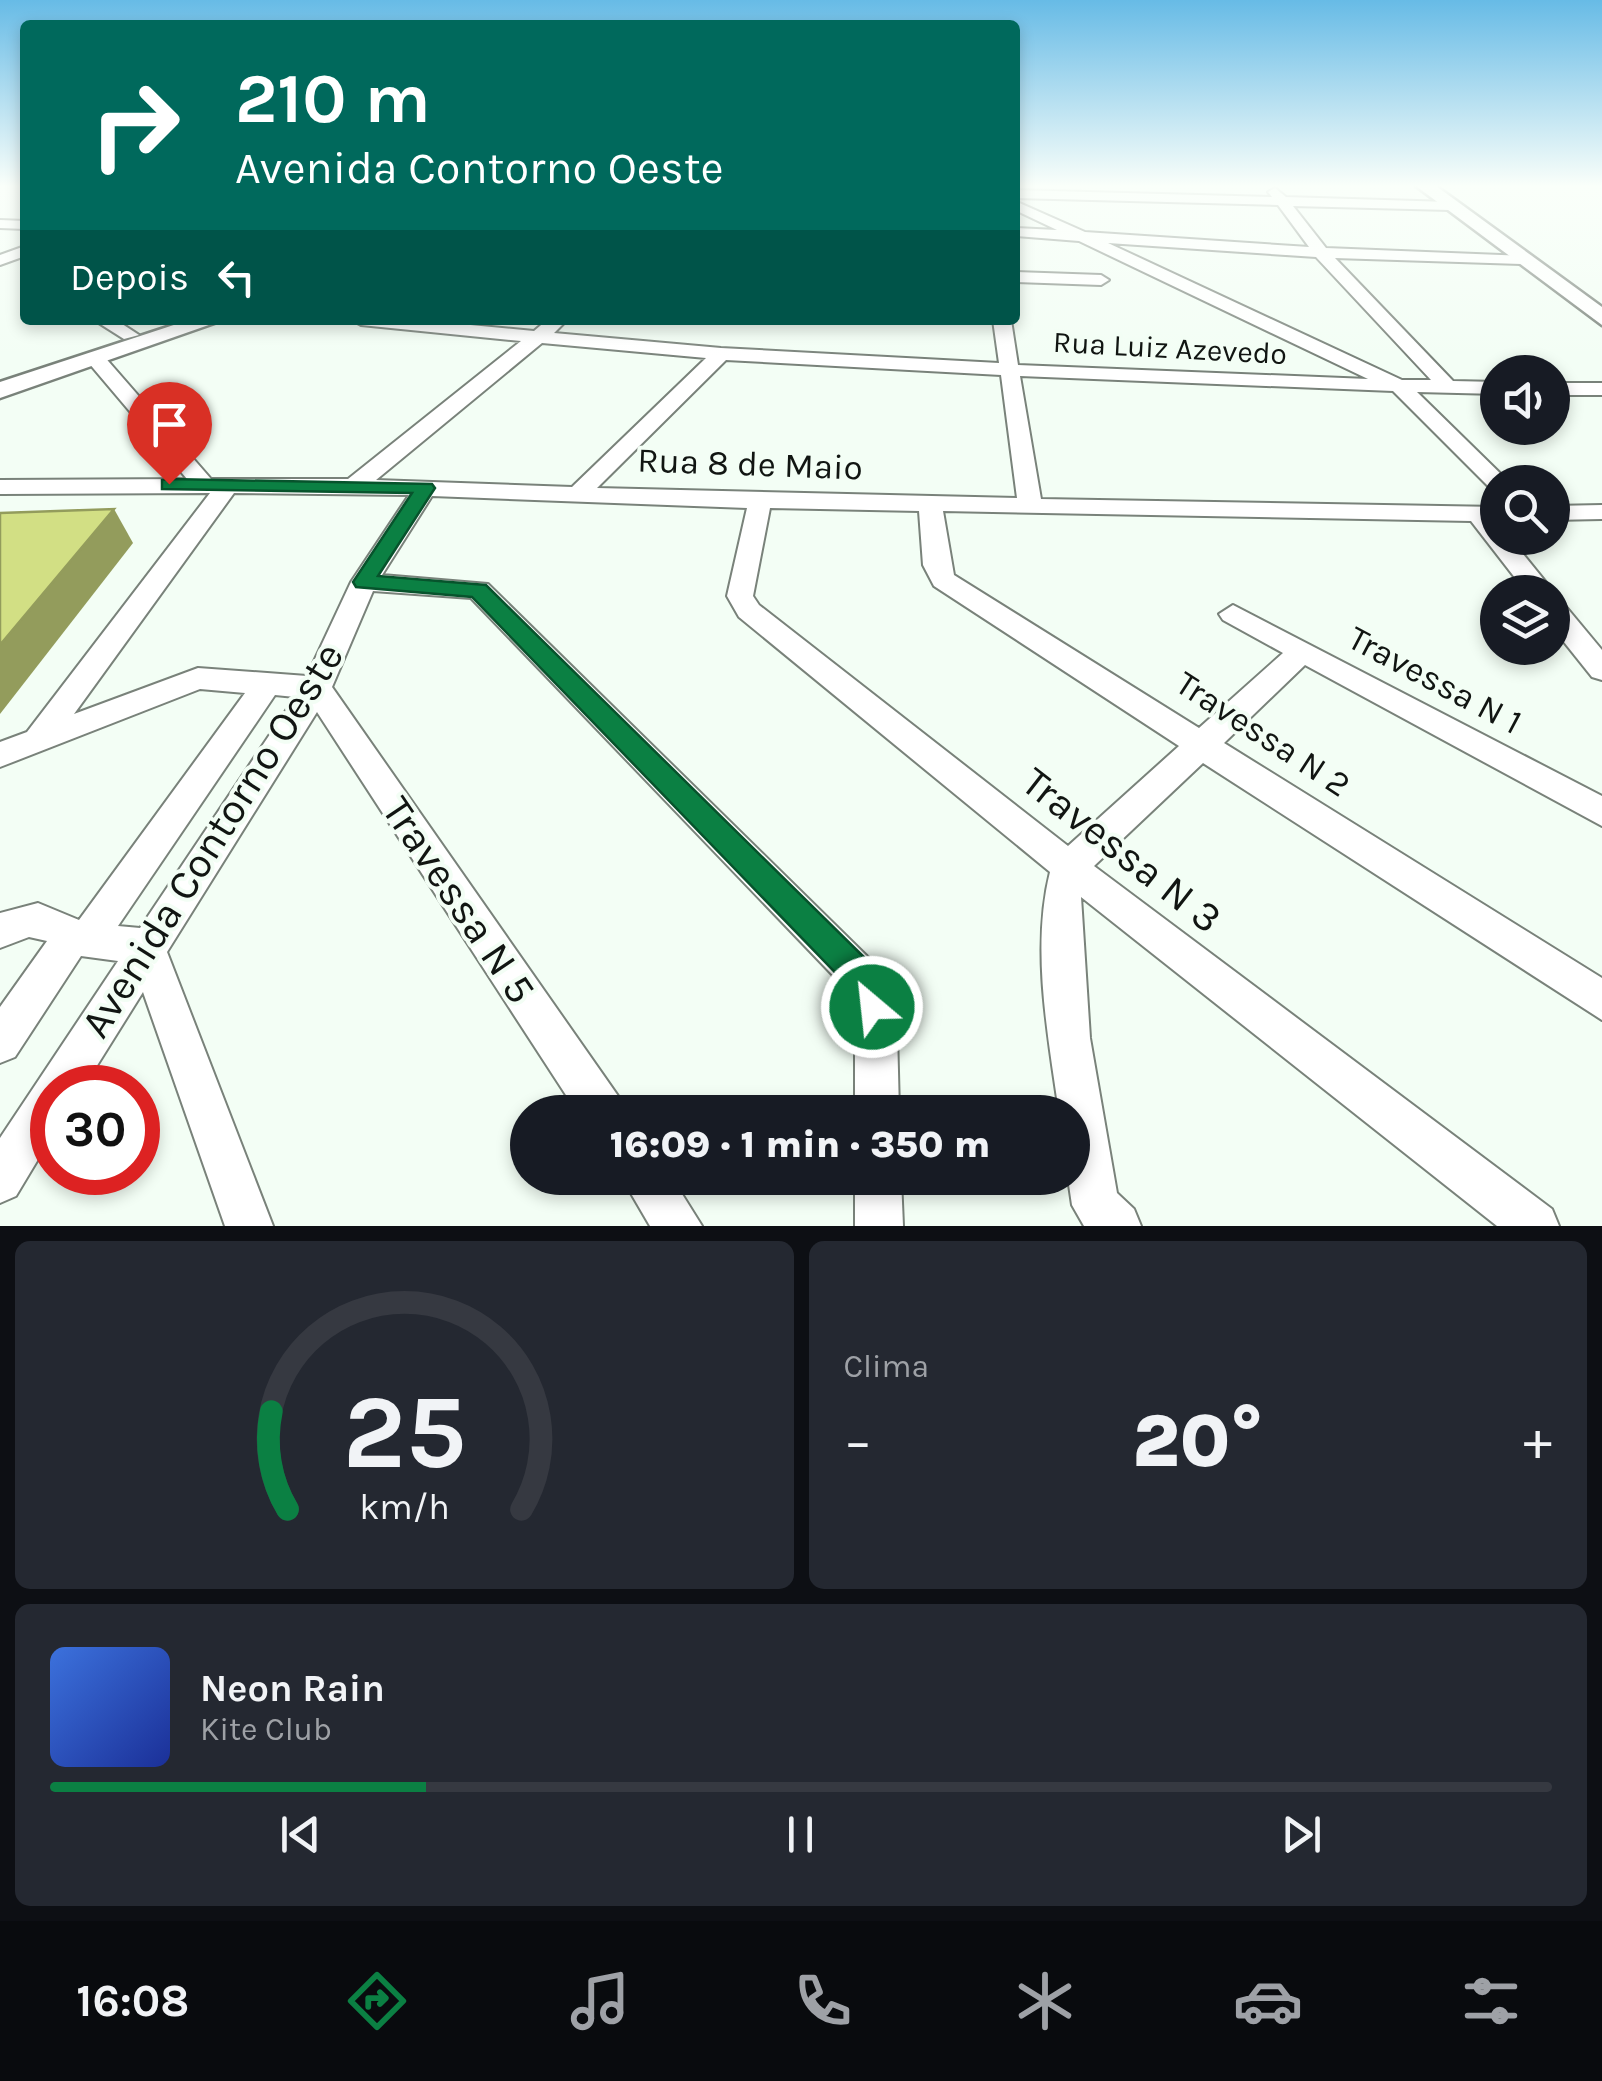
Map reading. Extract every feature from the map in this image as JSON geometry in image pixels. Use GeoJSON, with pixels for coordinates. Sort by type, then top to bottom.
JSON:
{"type":"FeatureCollection","features":[{"type":"Feature","properties":{"kind":"main road"},"geometry":{"type":"LineString","coordinates":[[1500,243],[1602,318]]}},
{"type":"Feature","properties":{"kind":"main road"},"geometry":{"type":"LineString","coordinates":[[0,377],[160,325]]}},
{"type":"Feature","properties":{"kind":"main road"},"geometry":{"type":"LineString","coordinates":[[0,390],[197,325]]}},
{"type":"Feature","properties":{"kind":"street"},"geometry":{"type":"LineString","coordinates":[[1097,243],[1399,386],[1480,466]]}},
{"type":"Feature","properties":{"kind":"street"},"geometry":{"type":"LineString","coordinates":[[1168,243],[1521,259]]}},
{"type":"Feature","properties":{"kind":"street"},"geometry":{"type":"LineString","coordinates":[[1314,243],[1448,387]]}},
{"type":"Feature","properties":{"kind":"street"},"geometry":{"type":"LineString","coordinates":[[1020,276],[1102,280]]}},
{"type":"Feature","properties":{"kind":"street"},"geometry":{"type":"LineString","coordinates":[[113,325],[130,334]]}},
{"type":"Feature","properties":{"kind":"street","name":"Rua Luiz Azevedo"},"geometry":{"type":"LineString","coordinates":[[407,325],[720,354],[1010,371],[1480,388]]}},
{"type":"Feature","properties":{"kind":"street"},"geometry":{"type":"LineString","coordinates":[[354,486],[552,325]]}},
{"type":"Feature","properties":{"kind":"street"},"geometry":{"type":"LineString","coordinates":[[1003,325],[1030,505]]}},
{"type":"Feature","properties":{"kind":"street"},"geometry":{"type":"LineString","coordinates":[[578,494],[720,354]]}},
{"type":"Feature","properties":{"kind":"street"},"geometry":{"type":"LineString","coordinates":[[38,739],[215,484],[95,358]]}},
{"type":"Feature","properties":{"kind":"street"},"geometry":{"type":"LineString","coordinates":[[1570,389],[1602,390]]}},
{"type":"Feature","properties":{"kind":"street","name":"Rua 8 de Maio"},"geometry":{"type":"LineString","coordinates":[[0,487],[354,486],[760,501],[1480,514]]}},
{"type":"Feature","properties":{"kind":"street","name":"Avenida Contorno Oeste"},"geometry":{"type":"LineString","coordinates":[[72,1065],[317,688],[364,582],[425,488]]}},
{"type":"Feature","properties":{"kind":"street","name":"Travessa N 3"},"geometry":{"type":"LineString","coordinates":[[760,501],[740,596],[748,611],[1069,867],[1535,1226]]}},
{"type":"Feature","properties":{"kind":"street","name":"Travessa N 2"},"geometry":{"type":"LineString","coordinates":[[930,504],[936,566],[943,580],[1206,744],[1602,1001]]}},
{"type":"Feature","properties":{"kind":"street"},"geometry":{"type":"LineString","coordinates":[[1570,512],[1602,512]]}},
{"type":"Feature","properties":{"kind":"street"},"geometry":{"type":"LineString","coordinates":[[364,582],[478,590],[867,983],[876,1031],[877,1095]]}},
{"type":"Feature","properties":{"kind":"street","name":"Travessa N 1"},"geometry":{"type":"LineString","coordinates":[[1233,614],[1602,812]]}},
{"type":"Feature","properties":{"kind":"street"},"geometry":{"type":"LineString","coordinates":[[1570,630],[1602,670]]}},
{"type":"Feature","properties":{"kind":"street"},"geometry":{"type":"LineString","coordinates":[[1098,1219],[1060,955],[1060,906],[1069,867],[1302,652]]}},
{"type":"Feature","properties":{"kind":"street"},"geometry":{"type":"LineString","coordinates":[[0,756],[198,678],[317,688]]}},
{"type":"Feature","properties":{"kind":"street"},"geometry":{"type":"LineString","coordinates":[[0,1042],[268,682]]}},
{"type":"Feature","properties":{"kind":"street","name":"Travessa N 5"},"geometry":{"type":"LineString","coordinates":[[317,688],[591,1095]]}},
{"type":"Feature","properties":{"kind":"street"},"geometry":{"type":"LineString","coordinates":[[0,932],[35,917],[48,919],[79,938],[146,947],[249,1226]]}},
{"type":"Feature","properties":{"kind":"street"},"geometry":{"type":"LineString","coordinates":[[0,1180],[30,1132]]}},
{"type":"Feature","properties":{"kind":"street"},"geometry":{"type":"LineString","coordinates":[[657,1195],[678,1226]]}},
{"type":"Feature","properties":{"kind":"street"},"geometry":{"type":"LineString","coordinates":[[878,1195],[878,1226]]}},
{"type":"Feature","properties":{"kind":"building"},"geometry":{"type":"Polygon","coordinates":[[[114,509],[0,645],[0,513],[114,509]]]}},
{"type":"Feature","properties":{"kind":"route"},"geometry":{"type":"LineString","coordinates":[[169,484],[425,488],[364,582],[454,585],[478,590],[867,983],[872,1007]]}}]}
